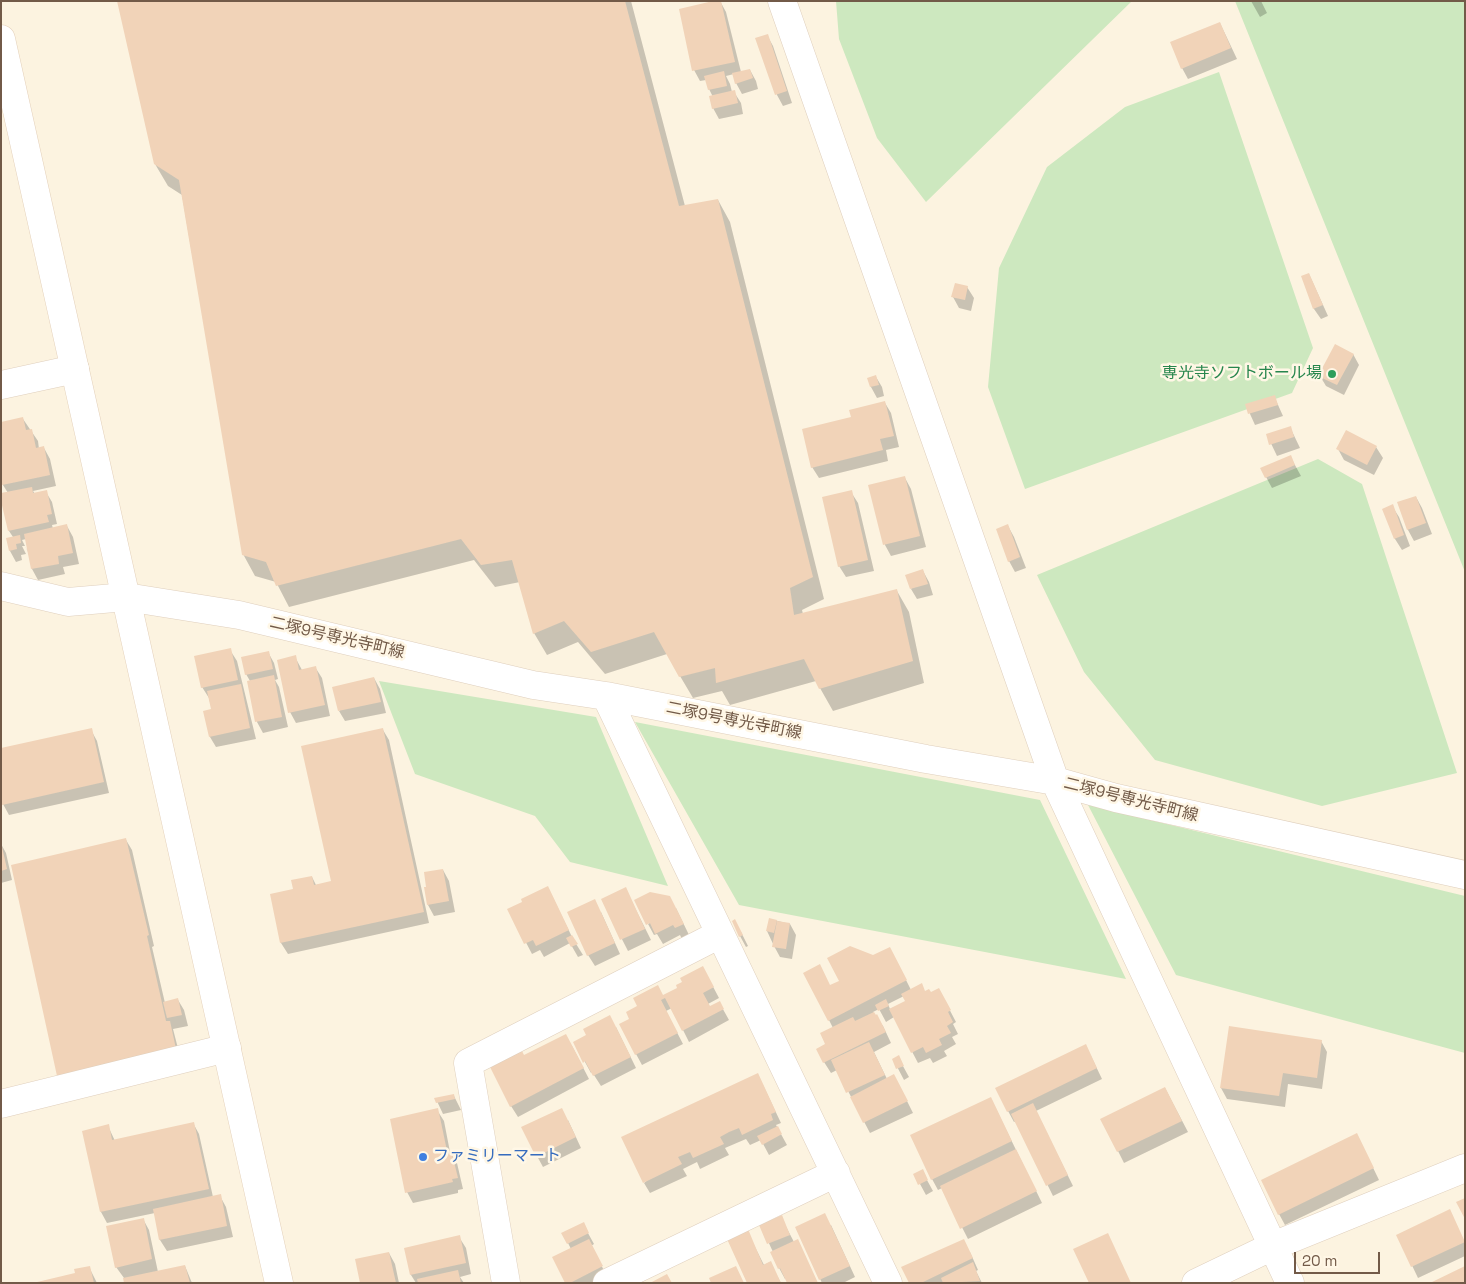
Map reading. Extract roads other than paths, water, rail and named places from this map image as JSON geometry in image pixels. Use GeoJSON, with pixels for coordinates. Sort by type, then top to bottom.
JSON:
{"type":"FeatureCollection","features":[{"type":"Feature","properties":{"kind":"street"},"geometry":{"type":"LineString","coordinates":[[782,1],[1055,782],[1290,1283]]}},
{"type":"Feature","properties":{"kind":"street"},"geometry":{"type":"LineString","coordinates":[[1,39],[279,1283]]}},
{"type":"Feature","properties":{"kind":"street"},"geometry":{"type":"LineString","coordinates":[[1,385],[75,369]]}},
{"type":"Feature","properties":{"kind":"street","name":"二塚9号専光寺町線"},"geometry":{"type":"LineString","coordinates":[[1,586],[68,602],[126,598],[238,615],[533,685],[606,696],[926,759],[1055,782],[1116,798],[1465,875]]}},
{"type":"Feature","properties":{"kind":"street"},"geometry":{"type":"LineString","coordinates":[[606,696],[888,1283]]}},
{"type":"Feature","properties":{"kind":"street"},"geometry":{"type":"LineString","coordinates":[[506,1283],[468,1064],[720,934]]}},
{"type":"Feature","properties":{"kind":"street"},"geometry":{"type":"LineString","coordinates":[[1,1104],[226,1048]]}},
{"type":"Feature","properties":{"kind":"street"},"geometry":{"type":"LineString","coordinates":[[1196,1283],[1273,1246],[1465,1168]]}},
{"type":"Feature","properties":{"kind":"street"},"geometry":{"type":"LineString","coordinates":[[607,1283],[836,1173]]}},
{"type":"Feature","properties":{"kind":"place","name":"専光寺ソフトボール場"},"geometry":{"type":"Point","coordinates":[1332,374]}},
{"type":"Feature","properties":{"kind":"place","name":"ファミリーマート"},"geometry":{"type":"Point","coordinates":[423,1157]}}]}
